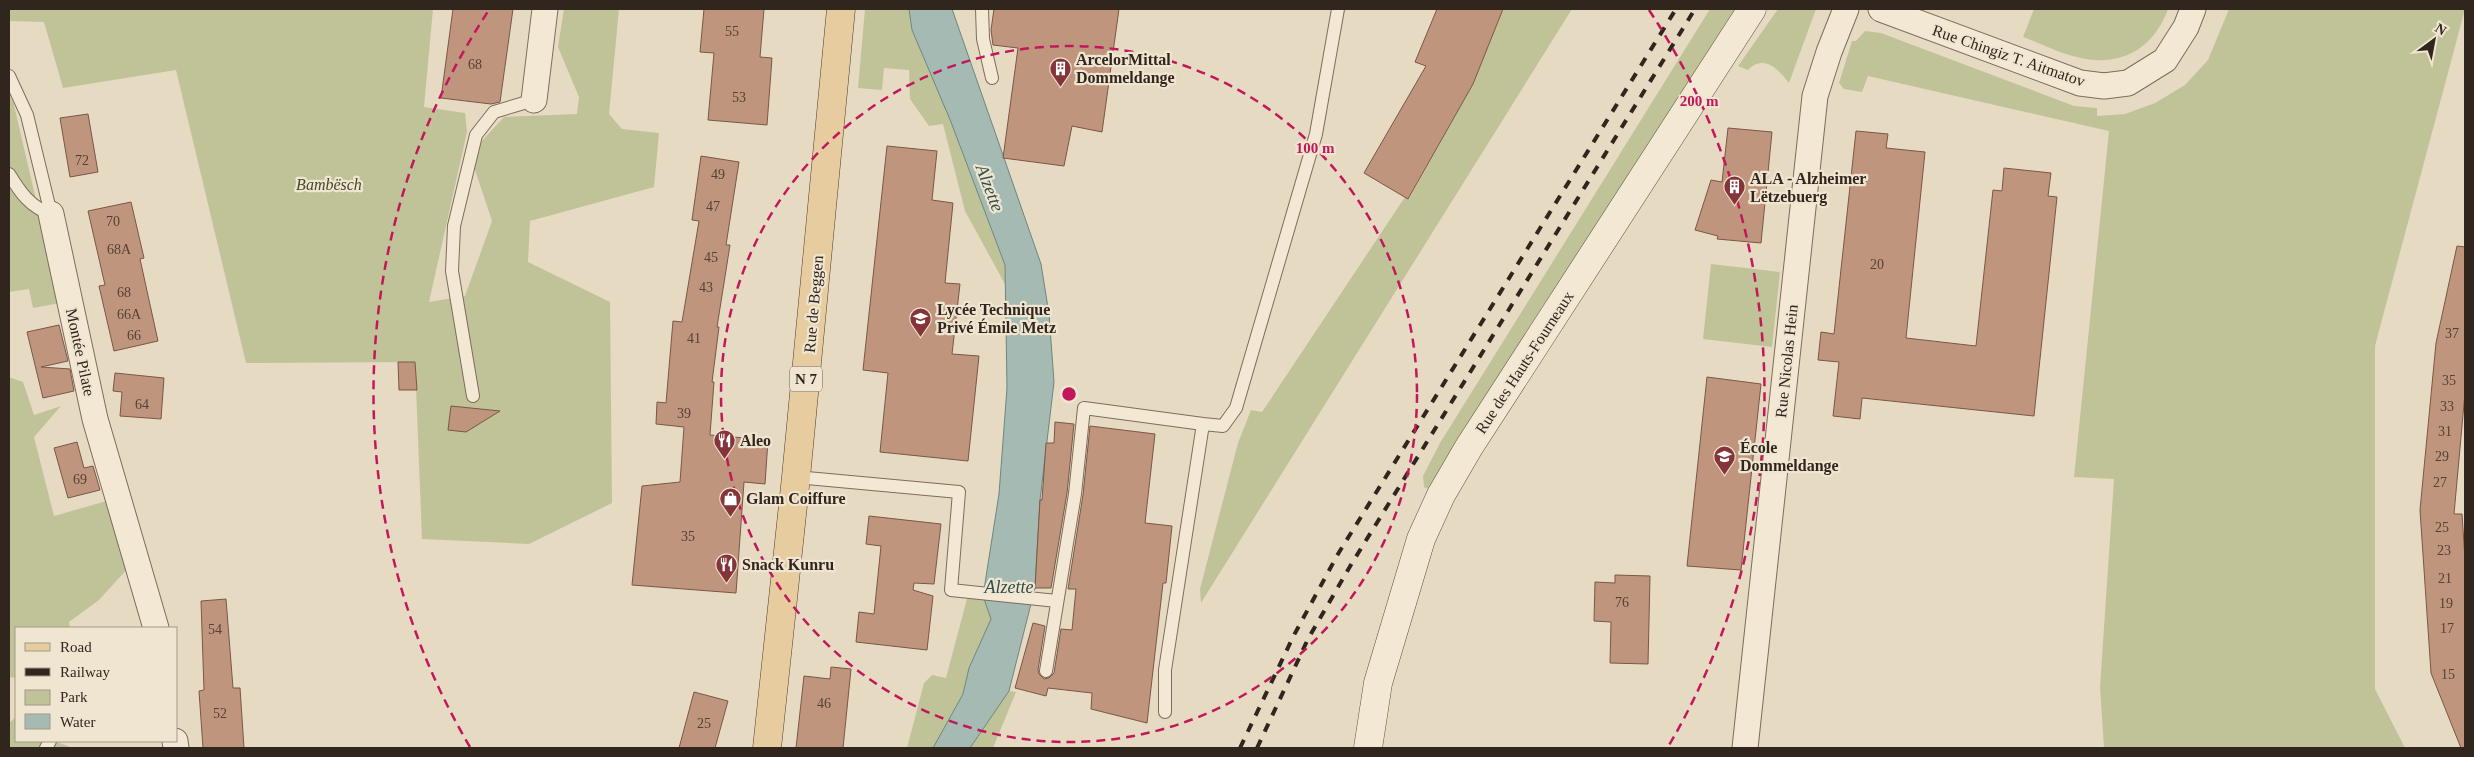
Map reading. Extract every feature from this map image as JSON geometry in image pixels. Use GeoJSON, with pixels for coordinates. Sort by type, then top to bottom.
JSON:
{"type":"FeatureCollection","features":[{"type":"Feature","properties":{"kind":"main road","name":"Rue de Beggen"},"geometry":{"type":"LineString","coordinates":[[767,748],[796,478],[841,9]]}},
{"type":"Feature","properties":{"kind":"street"},"geometry":{"type":"LineString","coordinates":[[534,100],[545,9]]}},
{"type":"Feature","properties":{"kind":"street","name":"Rue des Hauts-Fourneaux"},"geometry":{"type":"LineString","coordinates":[[1368,748],[1378,683],[1421,539],[1440,495],[1469,447],[1752,9]]}},
{"type":"Feature","properties":{"kind":"street","name":"Rue Nicolas Hein"},"geometry":{"type":"LineString","coordinates":[[1745,748],[1814,96],[1846,9]]}},
{"type":"Feature","properties":{"kind":"street","name":"Rue Chingiz T. Aitmatov"},"geometry":{"type":"LineString","coordinates":[[1882,9],[2080,83],[2104,86],[2128,83],[2165,60],[2186,27],[2193,9]]}},
{"type":"Feature","properties":{"kind":"street","name":"Montée Pilate"},"geometry":{"type":"LineString","coordinates":[[51,214],[95,418],[156,627]]}},
{"type":"Feature","properties":{"kind":"lane"},"geometry":{"type":"LineString","coordinates":[[982,9],[983,39],[992,78]]}},
{"type":"Feature","properties":{"kind":"lane"},"geometry":{"type":"LineString","coordinates":[[1046,671],[1075,494],[1084,408],[1223,426],[1236,408],[1316,134],[1338,9]]}},
{"type":"Feature","properties":{"kind":"lane","name":"Montée Pilate"},"geometry":{"type":"LineString","coordinates":[[9,76],[27,115],[51,214]]}},
{"type":"Feature","properties":{"kind":"lane"},"geometry":{"type":"LineString","coordinates":[[473,396],[452,271],[456,217],[476,135],[494,112],[534,100]]}},
{"type":"Feature","properties":{"kind":"lane"},"geometry":{"type":"LineString","coordinates":[[9,174],[28,201],[38,210],[51,214]]}},
{"type":"Feature","properties":{"kind":"lane"},"geometry":{"type":"LineString","coordinates":[[1165,712],[1165,670],[1203,424]]}},
{"type":"Feature","properties":{"kind":"lane"},"geometry":{"type":"LineString","coordinates":[[796,478],[959,492],[951,590],[1056,601]]}},
{"type":"Feature","properties":{"kind":"green space","name":"Bambësch"},"geometry":{"type":"Polygon","coordinates":[[[9,9],[433,9],[424,107],[465,113],[467,132],[429,302],[465,296],[492,221],[474,167],[479,144],[504,117],[577,114],[579,97],[558,47],[564,9],[619,9],[609,114],[622,129],[659,133],[654,187],[530,221],[528,262],[610,302],[612,503],[529,544],[422,539],[415,362],[246,363],[176,70],[63,88],[44,22],[9,21],[9,9]]]}},
{"type":"Feature","properties":{"kind":"green space"},"geometry":{"type":"Polygon","coordinates":[[[865,9],[909,9],[912,30],[951,122],[1005,265],[1006,286],[965,211],[943,124],[929,126],[910,99],[909,70],[884,68],[882,90],[858,88],[865,9]]]}},
{"type":"Feature","properties":{"kind":"green space"},"geometry":{"type":"Polygon","coordinates":[[[1503,9],[1572,9],[1201,603],[1200,589],[1238,443],[1251,410],[1262,412],[1405,197],[1409,199],[1473,84],[1503,9]]]}},
{"type":"Feature","properties":{"kind":"green space"},"geometry":{"type":"Polygon","coordinates":[[[1710,9],[1752,9],[1441,495],[1424,487],[1423,476],[1440,443],[1710,9]]]}},
{"type":"Feature","properties":{"kind":"green space"},"geometry":{"type":"Polygon","coordinates":[[[1778,9],[1816,9],[1789,83],[1780,73],[1765,63],[1754,65],[1748,70],[1738,66],[1778,9]]]}},
{"type":"Feature","properties":{"kind":"green space"},"geometry":{"type":"Polygon","coordinates":[[[2034,9],[2168,9],[2162,23],[2145,44],[2123,57],[2110,60],[2096,60],[2066,54],[2023,37],[2034,9]]]}},
{"type":"Feature","properties":{"kind":"green space"},"geometry":{"type":"Polygon","coordinates":[[[2229,9],[2465,9],[2375,346],[2375,689],[2405,748],[2104,748],[2100,687],[2114,479],[2074,477],[2109,131],[1868,76],[1862,92],[1844,89],[1839,83],[1852,41],[1856,41],[1865,31],[1881,33],[2074,106],[2097,108],[2097,116],[2125,114],[2155,103],[2185,85],[2208,60],[2229,9]]]}},
{"type":"Feature","properties":{"kind":"green space"},"geometry":{"type":"Polygon","coordinates":[[[9,94],[14,105],[60,303],[33,308],[29,289],[9,292],[9,94]]]}},
{"type":"Feature","properties":{"kind":"green space"},"geometry":{"type":"Polygon","coordinates":[[[1711,264],[1780,272],[1772,347],[1703,339],[1711,264]]]}},
{"type":"Feature","properties":{"kind":"green space"},"geometry":{"type":"Polygon","coordinates":[[[9,377],[23,382],[34,415],[61,406],[34,437],[54,516],[110,500],[129,567],[99,600],[69,622],[70,627],[15,627],[15,678],[9,677],[9,377]]]}},
{"type":"Feature","properties":{"kind":"green space"},"geometry":{"type":"Polygon","coordinates":[[[968,595],[983,596],[991,619],[969,668],[963,694],[933,748],[907,748],[924,683],[932,675],[946,678],[968,595]]]}},
{"type":"Feature","properties":{"kind":"green space"},"geometry":{"type":"Polygon","coordinates":[[[1009,691],[1016,692],[993,748],[970,748],[1009,691]]]}},
{"type":"Feature","properties":{"kind":"green space"},"geometry":{"type":"Polygon","coordinates":[[[15,718],[15,742],[57,742],[73,748],[9,748],[9,723],[15,718]]]}},
{"type":"Feature","properties":{"kind":"water","name":"Alzette"},"geometry":{"type":"Polygon","coordinates":[[[909,9],[952,9],[1041,264],[1049,314],[1054,382],[1040,500],[1035,588],[1009,691],[970,748],[933,748],[963,694],[969,668],[991,619],[983,596],[999,494],[1007,388],[1005,265],[951,122],[912,30],[909,9]]]}},
{"type":"Feature","properties":{"kind":"building"},"geometry":{"type":"Polygon","coordinates":[[[453,9],[513,9],[500,102],[491,104],[441,98],[453,9]]]}},
{"type":"Feature","properties":{"kind":"building"},"geometry":{"type":"Polygon","coordinates":[[[704,9],[764,9],[760,57],[772,58],[767,125],[708,120],[714,53],[700,52],[704,9]]]}},
{"type":"Feature","properties":{"kind":"building","name":"ArcelorMittal Dommeldange"},"geometry":{"type":"Polygon","coordinates":[[[994,9],[1119,9],[1102,132],[1072,126],[1064,166],[1003,158],[1018,48],[993,45],[991,30],[994,9]]]}},
{"type":"Feature","properties":{"kind":"building"},"geometry":{"type":"Polygon","coordinates":[[[1437,9],[1503,9],[1473,84],[1408,199],[1364,173],[1426,66],[1415,62],[1437,9]]]}},
{"type":"Feature","properties":{"kind":"building"},"geometry":{"type":"Polygon","coordinates":[[[88,114],[98,172],[70,177],[60,118],[88,114]]]}},
{"type":"Feature","properties":{"kind":"building","name":"ALA - Alzheimer Lëtzebuerg"},"geometry":{"type":"Polygon","coordinates":[[[1728,128],[1772,132],[1761,243],[1717,239],[1718,236],[1695,230],[1711,180],[1722,182],[1728,128]]]}},
{"type":"Feature","properties":{"kind":"building"},"geometry":{"type":"Polygon","coordinates":[[[1856,131],[1888,134],[1886,148],[1925,152],[1906,338],[1976,346],[1993,190],[2002,191],[2004,168],[2051,173],[2048,196],[2057,197],[2034,416],[1862,398],[1860,419],[1833,416],[1839,362],[1818,360],[1821,332],[1834,334],[1856,131]]]}},
{"type":"Feature","properties":{"kind":"building"},"geometry":{"type":"Polygon","coordinates":[[[887,146],[937,151],[932,200],[953,203],[945,283],[960,284],[952,354],[979,356],[968,461],[880,452],[888,373],[863,370],[887,146]]]}},
{"type":"Feature","properties":{"kind":"building"},"geometry":{"type":"Polygon","coordinates":[[[701,156],[739,162],[726,245],[730,245],[717,327],[719,327],[712,382],[714,382],[710,435],[768,440],[765,484],[744,482],[736,593],[632,585],[642,486],[680,482],[684,427],[656,424],[657,402],[666,403],[673,321],[682,322],[699,221],[692,220],[701,156]]]}},
{"type":"Feature","properties":{"kind":"building"},"geometry":{"type":"Polygon","coordinates":[[[131,202],[144,258],[140,259],[158,341],[114,351],[99,286],[105,285],[88,211],[131,202]]]}},
{"type":"Feature","properties":{"kind":"building"},"geometry":{"type":"Polygon","coordinates":[[[2457,246],[2465,247],[2465,393],[2454,514],[2462,514],[2465,559],[2465,748],[2461,748],[2431,673],[2420,510],[2436,343],[2457,246]]]}},
{"type":"Feature","properties":{"kind":"building"},"geometry":{"type":"Polygon","coordinates":[[[59,325],[68,361],[41,367],[70,369],[74,391],[43,398],[27,332],[59,325]]]}},
{"type":"Feature","properties":{"kind":"building"},"geometry":{"type":"Polygon","coordinates":[[[398,362],[415,362],[417,390],[399,390],[398,362]]]}},
{"type":"Feature","properties":{"kind":"building"},"geometry":{"type":"Polygon","coordinates":[[[115,373],[164,378],[161,419],[120,416],[122,392],[113,391],[115,373]]]}},
{"type":"Feature","properties":{"kind":"building","name":"École Dommeldange"},"geometry":{"type":"Polygon","coordinates":[[[1707,377],[1761,384],[1741,570],[1687,566],[1707,377]]]}},
{"type":"Feature","properties":{"kind":"building"},"geometry":{"type":"Polygon","coordinates":[[[451,406],[500,411],[466,432],[448,430],[451,406]]]}},
{"type":"Feature","properties":{"kind":"building"},"geometry":{"type":"Polygon","coordinates":[[[1055,422],[1074,424],[1067,493],[1051,588],[1035,588],[1040,500],[1042,500],[1046,443],[1054,443],[1055,422]]]}},
{"type":"Feature","properties":{"kind":"building"},"geometry":{"type":"Polygon","coordinates":[[[1090,426],[1155,434],[1145,523],[1172,526],[1166,583],[1163,583],[1147,723],[1091,709],[1092,693],[1048,688],[1046,696],[1015,688],[1033,623],[1045,626],[1038,670],[1044,679],[1049,678],[1054,673],[1061,629],[1072,630],[1076,589],[1068,589],[1083,495],[1090,426]]]}},
{"type":"Feature","properties":{"kind":"building"},"geometry":{"type":"Polygon","coordinates":[[[77,442],[84,468],[93,466],[100,490],[68,498],[54,448],[77,442]]]}},
{"type":"Feature","properties":{"kind":"building"},"geometry":{"type":"Polygon","coordinates":[[[869,516],[941,524],[934,584],[914,583],[913,590],[933,596],[927,650],[856,642],[859,612],[874,614],[881,546],[866,544],[869,516]]]}},
{"type":"Feature","properties":{"kind":"building"},"geometry":{"type":"Polygon","coordinates":[[[1615,575],[1650,576],[1648,664],[1610,663],[1611,622],[1594,621],[1595,582],[1615,583],[1615,575]]]}},
{"type":"Feature","properties":{"kind":"building"},"geometry":{"type":"Polygon","coordinates":[[[226,599],[233,688],[240,688],[244,748],[203,748],[199,691],[204,690],[201,601],[226,599]]]}},
{"type":"Feature","properties":{"kind":"building"},"geometry":{"type":"Polygon","coordinates":[[[831,667],[851,669],[843,748],[796,748],[804,676],[830,679],[831,667]]]}},
{"type":"Feature","properties":{"kind":"building"},"geometry":{"type":"Polygon","coordinates":[[[694,692],[728,701],[715,748],[679,748],[694,692]]]}},
{"type":"Feature","properties":{"kind":"railway"},"geometry":{"type":"LineString","coordinates":[[1240,748],[1294,635],[1338,554],[1676,9]]}},
{"type":"Feature","properties":{"kind":"railway"},"geometry":{"type":"LineString","coordinates":[[1257,748],[1308,639],[1352,563],[1695,9]]}},
{"type":"Feature","properties":{"kind":"place","name":"ArcelorMittal Dommeldange"},"geometry":{"type":"Point","coordinates":[1060,87]}},
{"type":"Feature","properties":{"kind":"place","name":"ALA - Alzheimer Lëtzebuerg"},"geometry":{"type":"Point","coordinates":[1734,206]}},
{"type":"Feature","properties":{"kind":"place","name":"Lycée Technique Privé Émile Metz"},"geometry":{"type":"Point","coordinates":[921,337]}},
{"type":"Feature","properties":{"kind":"place","name":"Aleo"},"geometry":{"type":"Point","coordinates":[724,459]}},
{"type":"Feature","properties":{"kind":"place","name":"École Dommeldange"},"geometry":{"type":"Point","coordinates":[1724,475]}},
{"type":"Feature","properties":{"kind":"place","name":"Glam Coiffure"},"geometry":{"type":"Point","coordinates":[730,517]}},
{"type":"Feature","properties":{"kind":"place","name":"Snack Kunru"},"geometry":{"type":"Point","coordinates":[726,583]}}]}
